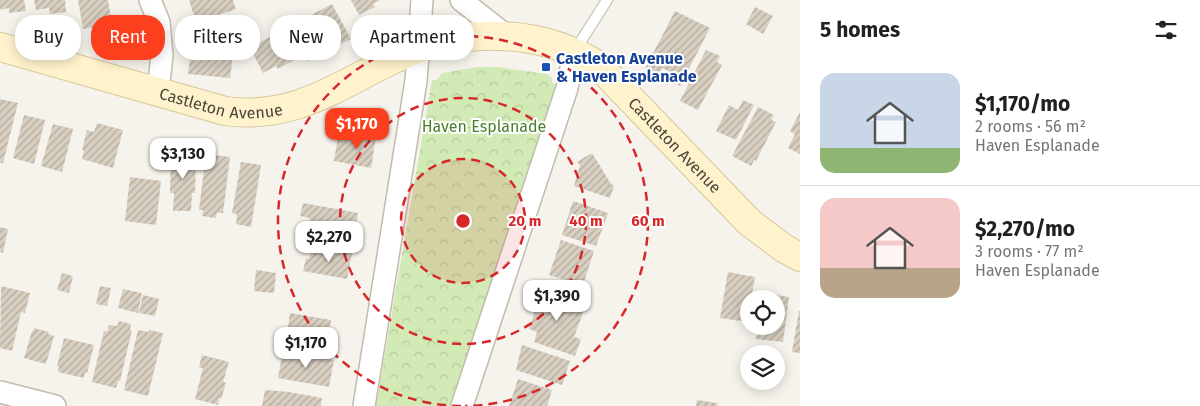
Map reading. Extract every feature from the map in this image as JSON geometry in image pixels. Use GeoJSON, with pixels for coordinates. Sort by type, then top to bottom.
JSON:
{"type":"FeatureCollection","features":[{"type":"Feature","properties":{"kind":"street"},"geometry":{"type":"LineString","coordinates":[[150,0],[159,22],[162,56],[158,92]]}},
{"type":"Feature","properties":{"kind":"street"},"geometry":{"type":"LineString","coordinates":[[421,15],[422,0]]}},
{"type":"Feature","properties":{"kind":"street"},"geometry":{"type":"LineString","coordinates":[[461,0],[508,37]]}},
{"type":"Feature","properties":{"kind":"street","name":"Castleton Avenue"},"geometry":{"type":"LineString","coordinates":[[474,38],[508,37],[536,40],[574,53],[594,63],[605,71],[750,223],[785,249],[800,257]]}},
{"type":"Feature","properties":{"kind":"street","name":"Castleton Avenue"},"geometry":{"type":"LineString","coordinates":[[0,47],[225,111],[245,114],[269,112],[299,104],[327,93],[394,60]]}},
{"type":"Feature","properties":{"kind":"street"},"geometry":{"type":"LineString","coordinates":[[462,406],[567,88],[574,53]]}},
{"type":"Feature","properties":{"kind":"street"},"geometry":{"type":"LineString","coordinates":[[364,406],[416,81],[417,60]]}},
{"type":"Feature","properties":{"kind":"street"},"geometry":{"type":"LineString","coordinates":[[0,392],[55,406]]}},
{"type":"Feature","properties":{"kind":"lane"},"geometry":{"type":"LineString","coordinates":[[574,53],[607,0]]}},
{"type":"Feature","properties":{"kind":"green space","name":"Haven Esplanade"},"geometry":{"type":"Polygon","coordinates":[[[478,67],[498,67],[547,74],[552,78],[552,83],[558,85],[451,406],[376,406],[432,80],[437,80],[442,73],[478,67]]]}},
{"type":"Feature","properties":{"kind":"building"},"geometry":{"type":"Polygon","coordinates":[[[0,0],[24,0],[26,11],[9,13],[9,8],[0,10],[0,0]]]}},
{"type":"Feature","properties":{"kind":"building"},"geometry":{"type":"Polygon","coordinates":[[[34,0],[65,0],[66,12],[50,14],[49,8],[36,10],[34,0]]]}},
{"type":"Feature","properties":{"kind":"building"},"geometry":{"type":"Polygon","coordinates":[[[78,0],[108,0],[110,15],[91,15],[91,28],[83,29],[78,0]]]}},
{"type":"Feature","properties":{"kind":"building"},"geometry":{"type":"Polygon","coordinates":[[[189,0],[233,0],[236,9],[219,15],[194,15],[189,0]]]}},
{"type":"Feature","properties":{"kind":"building"},"geometry":{"type":"Polygon","coordinates":[[[351,0],[380,0],[373,4],[375,7],[359,15],[351,0]]]}},
{"type":"Feature","properties":{"kind":"building"},"geometry":{"type":"Polygon","coordinates":[[[332,4],[338,15],[311,15],[332,4]]]}},
{"type":"Feature","properties":{"kind":"building"},"geometry":{"type":"Polygon","coordinates":[[[755,7],[773,16],[763,34],[746,24],[755,7]]]}},
{"type":"Feature","properties":{"kind":"building"},"geometry":{"type":"Polygon","coordinates":[[[675,11],[710,28],[680,86],[666,79],[670,72],[662,68],[659,76],[645,69],[675,11]]]}},
{"type":"Feature","properties":{"kind":"building"},"geometry":{"type":"Polygon","coordinates":[[[341,21],[351,39],[341,44],[341,21]]]}},
{"type":"Feature","properties":{"kind":"building"},"geometry":{"type":"Polygon","coordinates":[[[270,37],[270,60],[294,60],[278,69],[276,66],[263,73],[256,60],[260,60],[260,42],[270,37]]]}},
{"type":"Feature","properties":{"kind":"building"},"geometry":{"type":"Polygon","coordinates":[[[706,50],[720,56],[717,62],[722,65],[698,110],[680,101],[706,50]]]}},
{"type":"Feature","properties":{"kind":"building"},"geometry":{"type":"Polygon","coordinates":[[[190,60],[232,60],[230,78],[188,74],[190,60]]]}},
{"type":"Feature","properties":{"kind":"building"},"geometry":{"type":"Polygon","coordinates":[[[0,99],[18,103],[3,163],[0,163],[0,99]]]}},
{"type":"Feature","properties":{"kind":"building"},"geometry":{"type":"Polygon","coordinates":[[[743,100],[754,105],[736,140],[716,131],[729,105],[738,110],[743,100]]]}},
{"type":"Feature","properties":{"kind":"building"},"geometry":{"type":"Polygon","coordinates":[[[758,107],[774,115],[771,120],[776,122],[756,161],[754,160],[751,166],[732,156],[758,107]]]}},
{"type":"Feature","properties":{"kind":"building"},"geometry":{"type":"Polygon","coordinates":[[[800,112],[800,154],[788,148],[795,134],[790,131],[800,112]]]}},
{"type":"Feature","properties":{"kind":"building"},"geometry":{"type":"Polygon","coordinates":[[[24,115],[45,120],[34,164],[13,158],[24,115]]]}},
{"type":"Feature","properties":{"kind":"building"},"geometry":{"type":"Polygon","coordinates":[[[97,123],[123,130],[113,168],[82,159],[84,150],[82,150],[87,130],[94,132],[97,123]]]}},
{"type":"Feature","properties":{"kind":"building"},"geometry":{"type":"Polygon","coordinates":[[[53,124],[73,129],[62,172],[41,166],[53,124]]]}},
{"type":"Feature","properties":{"kind":"building"},"geometry":{"type":"Polygon","coordinates":[[[362,128],[377,131],[371,168],[334,161],[338,137],[360,141],[362,128]]]}},
{"type":"Feature","properties":{"kind":"building"},"geometry":{"type":"Polygon","coordinates":[[[171,153],[196,153],[195,193],[192,193],[191,211],[173,211],[174,193],[170,193],[171,153]]]}},
{"type":"Feature","properties":{"kind":"building"},"geometry":{"type":"Polygon","coordinates":[[[592,153],[611,184],[614,185],[610,198],[574,186],[580,165],[577,162],[592,153]]]}},
{"type":"Feature","properties":{"kind":"building"},"geometry":{"type":"Polygon","coordinates":[[[206,154],[230,157],[223,213],[217,213],[216,218],[202,216],[203,210],[199,210],[206,154]]]}},
{"type":"Feature","properties":{"kind":"building"},"geometry":{"type":"Polygon","coordinates":[[[241,162],[261,165],[251,227],[236,224],[237,214],[232,213],[241,162]]]}},
{"type":"Feature","properties":{"kind":"building"},"geometry":{"type":"Polygon","coordinates":[[[130,177],[161,181],[156,225],[125,221],[130,177]]]}},
{"type":"Feature","properties":{"kind":"building"},"geometry":{"type":"Polygon","coordinates":[[[573,201],[608,213],[596,246],[562,235],[573,201]]]}},
{"type":"Feature","properties":{"kind":"building"},"geometry":{"type":"Polygon","coordinates":[[[303,203],[358,213],[353,242],[307,233],[310,218],[300,216],[303,203]]]}},
{"type":"Feature","properties":{"kind":"building"},"geometry":{"type":"Polygon","coordinates":[[[0,227],[8,229],[3,253],[0,252],[0,227]]]}},
{"type":"Feature","properties":{"kind":"building"},"geometry":{"type":"Polygon","coordinates":[[[561,240],[594,251],[583,285],[549,275],[561,240]]]}},
{"type":"Feature","properties":{"kind":"building"},"geometry":{"type":"Polygon","coordinates":[[[316,246],[352,253],[347,279],[303,271],[306,258],[309,259],[311,252],[315,253],[316,246]]]}},
{"type":"Feature","properties":{"kind":"building"},"geometry":{"type":"Polygon","coordinates":[[[256,270],[276,273],[274,293],[254,291],[256,270]]]}},
{"type":"Feature","properties":{"kind":"building"},"geometry":{"type":"Polygon","coordinates":[[[728,272],[755,277],[753,290],[740,290],[740,321],[720,318],[728,272]]]}},
{"type":"Feature","properties":{"kind":"building"},"geometry":{"type":"Polygon","coordinates":[[[62,273],[73,276],[69,293],[57,290],[62,273]]]}},
{"type":"Feature","properties":{"kind":"building"},"geometry":{"type":"Polygon","coordinates":[[[1,286],[30,293],[25,313],[21,312],[12,351],[0,348],[1,286]]]}},
{"type":"Feature","properties":{"kind":"building"},"geometry":{"type":"Polygon","coordinates":[[[100,286],[111,288],[107,306],[96,304],[100,286]]]}},
{"type":"Feature","properties":{"kind":"building"},"geometry":{"type":"Polygon","coordinates":[[[123,289],[142,293],[138,313],[118,308],[123,289]]]}},
{"type":"Feature","properties":{"kind":"building"},"geometry":{"type":"Polygon","coordinates":[[[542,289],[583,302],[582,307],[584,310],[574,337],[581,339],[575,356],[534,342],[537,332],[529,329],[542,289]]]}},
{"type":"Feature","properties":{"kind":"building"},"geometry":{"type":"Polygon","coordinates":[[[143,295],[159,299],[155,316],[139,313],[143,295]]]}},
{"type":"Feature","properties":{"kind":"building"},"geometry":{"type":"Polygon","coordinates":[[[785,296],[789,297],[785,327],[785,296]]]}},
{"type":"Feature","properties":{"kind":"building"},"geometry":{"type":"Polygon","coordinates":[[[800,311],[800,353],[792,352],[800,311]]]}},
{"type":"Feature","properties":{"kind":"building"},"geometry":{"type":"Polygon","coordinates":[[[290,313],[331,320],[329,334],[335,335],[332,347],[327,346],[326,350],[293,344],[296,328],[288,327],[290,313]]]}},
{"type":"Feature","properties":{"kind":"building"},"geometry":{"type":"Polygon","coordinates":[[[119,321],[131,324],[130,330],[132,330],[120,381],[118,381],[116,388],[92,382],[104,331],[107,332],[109,325],[117,326],[119,321]]]}},
{"type":"Feature","properties":{"kind":"building"},"geometry":{"type":"Polygon","coordinates":[[[34,328],[49,332],[48,334],[54,336],[46,364],[24,358],[34,328]]]}},
{"type":"Feature","properties":{"kind":"building"},"geometry":{"type":"Polygon","coordinates":[[[138,330],[163,333],[148,396],[124,390],[138,330]]]}},
{"type":"Feature","properties":{"kind":"building"},"geometry":{"type":"Polygon","coordinates":[[[757,335],[784,335],[783,342],[756,339],[757,335]]]}},
{"type":"Feature","properties":{"kind":"building"},"geometry":{"type":"Polygon","coordinates":[[[64,338],[94,345],[84,378],[58,372],[59,367],[57,366],[64,338]]]}},
{"type":"Feature","properties":{"kind":"building"},"geometry":{"type":"Polygon","coordinates":[[[522,345],[570,361],[562,385],[516,370],[522,345]]]}},
{"type":"Feature","properties":{"kind":"building"},"geometry":{"type":"Polygon","coordinates":[[[283,351],[334,360],[329,387],[278,378],[283,351]]]}},
{"type":"Feature","properties":{"kind":"building"},"geometry":{"type":"Polygon","coordinates":[[[202,355],[229,362],[223,382],[226,383],[218,405],[195,399],[203,368],[199,367],[202,355]]]}},
{"type":"Feature","properties":{"kind":"building"},"geometry":{"type":"Polygon","coordinates":[[[518,379],[552,390],[547,406],[509,406],[518,379]]]}},
{"type":"Feature","properties":{"kind":"building"},"geometry":{"type":"Polygon","coordinates":[[[265,390],[322,398],[321,406],[262,406],[265,390]]]}},
{"type":"Feature","properties":{"kind":"building"},"geometry":{"type":"Polygon","coordinates":[[[697,400],[717,403],[717,406],[696,406],[697,400]]]}},
{"type":"Feature","properties":{"kind":"place","name":"Castleton Avenue & Haven Esplanade"},"geometry":{"type":"Point","coordinates":[546,67]}}]}
